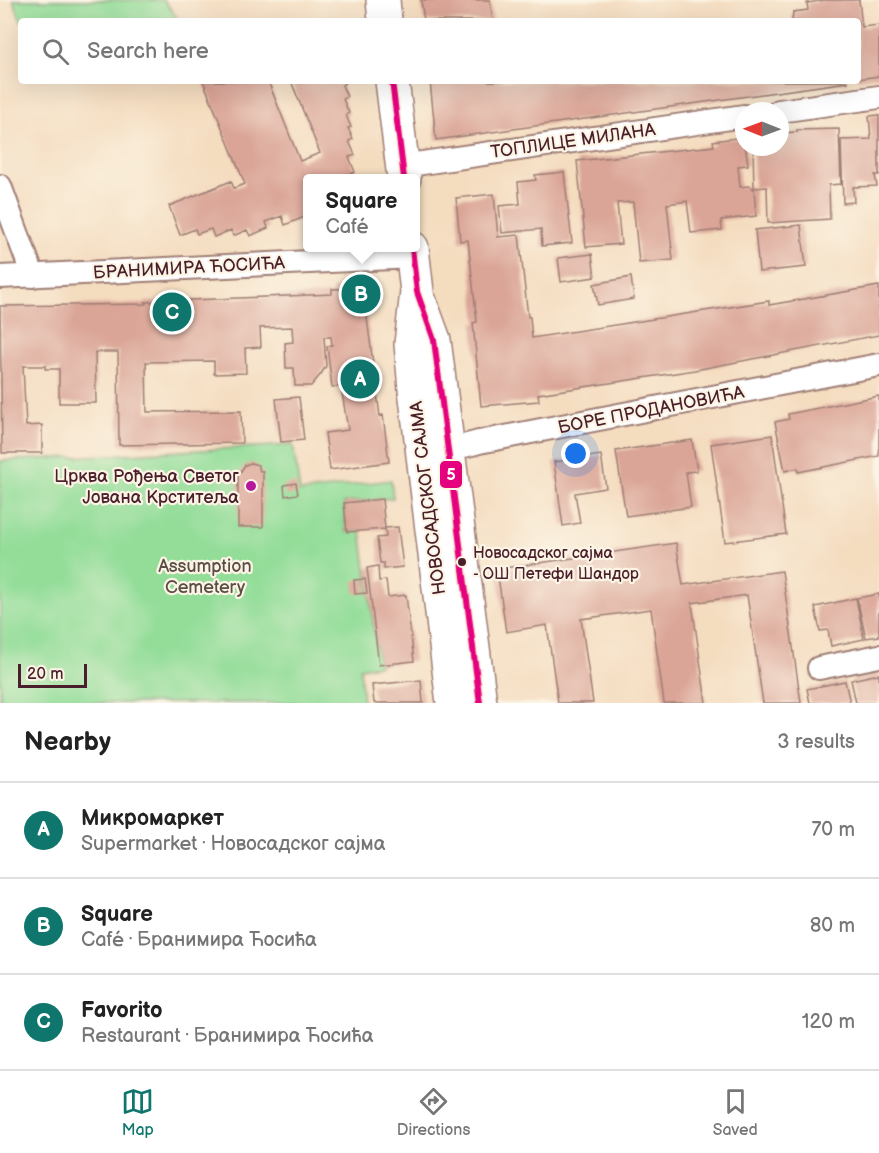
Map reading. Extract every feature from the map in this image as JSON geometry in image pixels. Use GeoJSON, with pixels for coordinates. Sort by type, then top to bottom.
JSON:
{"type":"FeatureCollection","features":[{"type":"Feature","properties":{"kind":"street"},"geometry":{"type":"LineString","coordinates":[[383,0],[385,18]]}},
{"type":"Feature","properties":{"kind":"street"},"geometry":{"type":"LineString","coordinates":[[392,84],[403,172]]}},
{"type":"Feature","properties":{"kind":"street"},"geometry":{"type":"LineString","coordinates":[[789,110],[879,96]]}},
{"type":"Feature","properties":{"kind":"street","name":"ТОПЛИЦЕ МИЛАНА"},"geometry":{"type":"LineString","coordinates":[[403,172],[735,117]]}},
{"type":"Feature","properties":{"kind":"street"},"geometry":{"type":"LineString","coordinates":[[0,186],[33,276]]}},
{"type":"Feature","properties":{"kind":"street","name":"БРАНИМИРА ЋОСИЋА"},"geometry":{"type":"LineString","coordinates":[[0,277],[413,252]]}},
{"type":"Feature","properties":{"kind":"street","name":"НОВОСАДСКОГ САЈМА"},"geometry":{"type":"LineString","coordinates":[[413,252],[417,292],[411,344],[436,456],[480,703]]}},
{"type":"Feature","properties":{"kind":"street","name":"БОРЕ ПРОДАНОВИЋА"},"geometry":{"type":"LineString","coordinates":[[436,456],[479,442],[879,365]]}},
{"type":"Feature","properties":{"kind":"street","name":"НОВОСАДСКОГ САЈМА"},"geometry":{"type":"LineString","coordinates":[[436,456],[453,703]]}},
{"type":"Feature","properties":{"kind":"street"},"geometry":{"type":"LineString","coordinates":[[819,668],[879,656]]}},
{"type":"Feature","properties":{"kind":"green space"},"geometry":{"type":"Polygon","coordinates":[[[13,0],[164,0],[177,18],[20,18],[13,0]]]}},
{"type":"Feature","properties":{"kind":"green space","name":"Assumption Cemetery"},"geometry":{"type":"Polygon","coordinates":[[[293,445],[300,492],[391,480],[393,498],[344,503],[346,532],[361,531],[379,665],[360,668],[363,703],[0,703],[0,461],[293,445]]]}},
{"type":"Feature","properties":{"kind":"building"},"geometry":{"type":"Polygon","coordinates":[[[421,0],[490,0],[493,18],[424,18],[421,0]]]}},
{"type":"Feature","properties":{"kind":"building"},"geometry":{"type":"Polygon","coordinates":[[[825,0],[859,0],[861,18],[792,18],[793,12],[808,10],[807,3],[825,0]]]}},
{"type":"Feature","properties":{"kind":"building"},"geometry":{"type":"Polygon","coordinates":[[[861,18],[862,27],[879,25],[879,76],[861,79],[861,18]]]}},
{"type":"Feature","properties":{"kind":"building"},"geometry":{"type":"Polygon","coordinates":[[[204,84],[269,84],[300,161],[320,153],[292,84],[344,84],[347,97],[343,99],[349,113],[346,115],[351,127],[348,128],[353,139],[349,141],[355,155],[349,157],[355,172],[350,174],[303,174],[303,218],[285,225],[282,216],[266,222],[268,228],[250,236],[247,230],[233,236],[231,230],[214,237],[211,229],[197,234],[195,229],[180,235],[169,206],[231,181],[234,188],[245,184],[204,84]]]}},
{"type":"Feature","properties":{"kind":"building"},"geometry":{"type":"Polygon","coordinates":[[[430,84],[834,84],[436,140],[430,84]]]}},
{"type":"Feature","properties":{"kind":"building"},"geometry":{"type":"Polygon","coordinates":[[[879,115],[879,175],[875,175],[877,186],[853,187],[854,202],[843,203],[841,140],[871,139],[869,116],[879,115]]]}},
{"type":"Feature","properties":{"kind":"building"},"geometry":{"type":"Polygon","coordinates":[[[839,129],[841,184],[829,185],[830,219],[768,223],[767,187],[754,188],[753,156],[789,156],[789,132],[797,132],[797,130],[839,129]]]}},
{"type":"Feature","properties":{"kind":"building"},"geometry":{"type":"Polygon","coordinates":[[[735,138],[735,156],[747,156],[748,165],[738,166],[740,187],[749,186],[754,189],[756,216],[721,220],[722,230],[691,233],[687,201],[667,204],[673,260],[639,263],[633,202],[617,203],[621,244],[586,247],[577,161],[714,146],[713,141],[735,138]]]}},
{"type":"Feature","properties":{"kind":"building"},"geometry":{"type":"Polygon","coordinates":[[[564,172],[572,243],[542,246],[541,229],[502,233],[499,206],[520,204],[518,182],[536,180],[535,175],[564,172]]]}},
{"type":"Feature","properties":{"kind":"building"},"geometry":{"type":"Polygon","coordinates":[[[494,194],[498,237],[519,235],[532,338],[769,301],[769,305],[879,286],[879,335],[695,370],[538,394],[539,401],[481,406],[473,323],[477,322],[468,240],[460,241],[456,198],[494,194]]]}},
{"type":"Feature","properties":{"kind":"building"},"geometry":{"type":"Polygon","coordinates":[[[801,225],[806,267],[759,272],[755,230],[801,225]]]}},
{"type":"Feature","properties":{"kind":"building"},"geometry":{"type":"Polygon","coordinates":[[[592,254],[595,277],[561,282],[558,258],[592,254]]]}},
{"type":"Feature","properties":{"kind":"building"},"geometry":{"type":"Polygon","coordinates":[[[631,277],[634,299],[598,305],[594,284],[631,277]]]}},
{"type":"Feature","properties":{"kind":"building"},"geometry":{"type":"Polygon","coordinates":[[[363,288],[380,416],[383,415],[389,462],[330,470],[325,433],[348,430],[341,386],[332,387],[327,346],[332,345],[331,337],[324,337],[326,366],[321,374],[311,386],[295,386],[294,368],[286,368],[285,343],[293,342],[292,327],[260,328],[261,347],[245,348],[246,373],[214,374],[214,361],[146,362],[147,412],[241,411],[242,443],[119,445],[118,352],[95,352],[96,403],[59,403],[59,369],[45,369],[45,366],[23,366],[26,426],[42,425],[42,453],[2,453],[0,306],[146,304],[145,302],[332,294],[332,289],[363,288]]]}},
{"type":"Feature","properties":{"kind":"building"},"geometry":{"type":"Polygon","coordinates":[[[879,396],[879,456],[798,472],[798,468],[785,471],[775,422],[789,419],[788,414],[879,396]]]}},
{"type":"Feature","properties":{"kind":"building"},"geometry":{"type":"Polygon","coordinates":[[[299,397],[304,440],[281,442],[276,399],[299,397]]]}},
{"type":"Feature","properties":{"kind":"building"},"geometry":{"type":"Polygon","coordinates":[[[772,435],[786,534],[725,542],[711,444],[772,435]]]}},
{"type":"Feature","properties":{"kind":"building"},"geometry":{"type":"Polygon","coordinates":[[[692,440],[697,471],[686,472],[691,507],[626,516],[616,451],[692,440]]]}},
{"type":"Feature","properties":{"kind":"building"},"geometry":{"type":"Polygon","coordinates":[[[601,455],[606,488],[575,493],[580,523],[563,526],[554,462],[601,455]]]}},
{"type":"Feature","properties":{"kind":"building"},"geometry":{"type":"Polygon","coordinates":[[[251,463],[258,465],[260,471],[263,471],[263,527],[238,527],[238,472],[251,463]]]}},
{"type":"Feature","properties":{"kind":"building"},"geometry":{"type":"Polygon","coordinates":[[[296,483],[298,494],[285,496],[284,485],[296,483]]]}},
{"type":"Feature","properties":{"kind":"building"},"geometry":{"type":"Polygon","coordinates":[[[382,499],[385,529],[347,532],[344,503],[382,499]]]}},
{"type":"Feature","properties":{"kind":"building"},"geometry":{"type":"Polygon","coordinates":[[[398,527],[403,567],[384,569],[384,563],[380,563],[377,538],[386,537],[385,528],[398,527]]]}},
{"type":"Feature","properties":{"kind":"building"},"geometry":{"type":"Polygon","coordinates":[[[676,543],[683,585],[782,571],[801,703],[763,703],[747,595],[692,603],[706,703],[664,703],[651,609],[581,619],[593,703],[558,703],[547,625],[506,632],[497,569],[676,543]]]}},
{"type":"Feature","properties":{"kind":"building"},"geometry":{"type":"Polygon","coordinates":[[[378,566],[379,581],[386,580],[388,597],[406,595],[414,661],[379,665],[367,568],[378,566]]]}},
{"type":"Feature","properties":{"kind":"building"},"geometry":{"type":"Polygon","coordinates":[[[365,579],[367,593],[355,594],[354,580],[365,579]]]}},
{"type":"Feature","properties":{"kind":"building"},"geometry":{"type":"Polygon","coordinates":[[[879,594],[879,636],[866,638],[857,598],[879,594]]]}},
{"type":"Feature","properties":{"kind":"building"},"geometry":{"type":"Polygon","coordinates":[[[856,598],[864,639],[831,646],[828,630],[820,631],[815,607],[856,598]]]}},
{"type":"Feature","properties":{"kind":"building"},"geometry":{"type":"Polygon","coordinates":[[[879,674],[879,703],[856,703],[851,680],[879,674]]]}},
{"type":"Feature","properties":{"kind":"building"},"geometry":{"type":"Polygon","coordinates":[[[421,680],[423,703],[374,703],[372,685],[421,680]]]}},
{"type":"Feature","properties":{"kind":"building"},"geometry":{"type":"Polygon","coordinates":[[[845,681],[850,703],[810,703],[807,689],[845,681]]]}},
{"type":"Feature","properties":{"kind":"transit line","name":"5"},"geometry":{"type":"LineString","coordinates":[[392,84],[404,174]]}},
{"type":"Feature","properties":{"kind":"transit line","name":"5"},"geometry":{"type":"LineString","coordinates":[[412,252],[417,292],[434,340],[480,703]]}},
{"type":"Feature","properties":{"kind":"place","name":"Square"},"geometry":{"type":"Point","coordinates":[361,294]}},
{"type":"Feature","properties":{"kind":"place","name":"Favorito"},"geometry":{"type":"Point","coordinates":[172,312]}},
{"type":"Feature","properties":{"kind":"place","name":"Микромаркет"},"geometry":{"type":"Point","coordinates":[360,379]}},
{"type":"Feature","properties":{"kind":"place","name":"Црква Рођења Светог Јована Крститеља"},"geometry":{"type":"Point","coordinates":[251,486]}},
{"type":"Feature","properties":{"kind":"place","name":"Новосадског сајма - ОШ Петефи Шандор"},"geometry":{"type":"Point","coordinates":[462,562]}}]}
